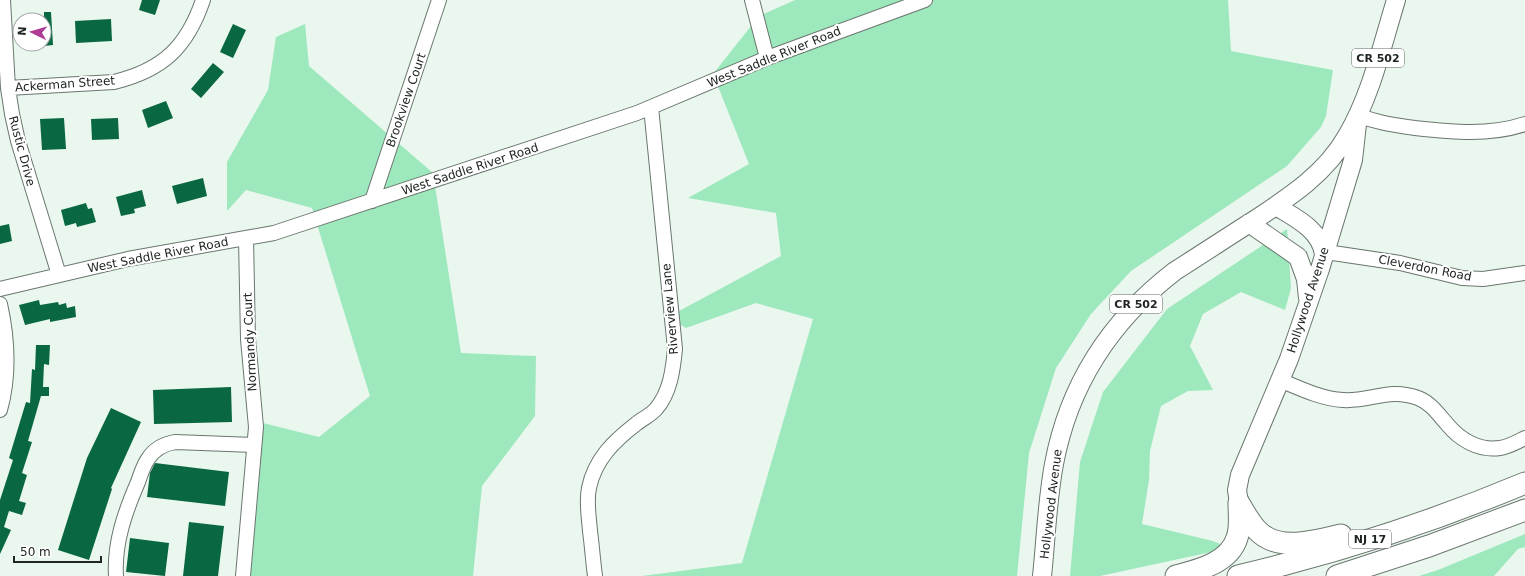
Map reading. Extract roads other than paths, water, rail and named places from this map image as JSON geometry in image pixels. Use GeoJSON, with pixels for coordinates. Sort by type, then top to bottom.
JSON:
{"type":"FeatureCollection","features":[{"type":"Feature","properties":{"kind":"highway","name":"NJ 17"},"geometry":{"type":"LineString","coordinates":[[1238,576],[1298,561],[1380,536],[1525,483]]}},
{"type":"Feature","properties":{"kind":"highway"},"geometry":{"type":"LineString","coordinates":[[1239,503],[1259,533],[1276,542],[1291,543],[1313,541],[1352,532],[1421,509],[1498,494]]}},
{"type":"Feature","properties":{"kind":"highway"},"geometry":{"type":"LineString","coordinates":[[1176,576],[1212,564],[1224,557],[1230,551],[1237,539],[1239,503]]}},
{"type":"Feature","properties":{"kind":"highway","name":"NJ 17"},"geometry":{"type":"LineString","coordinates":[[1337,576],[1429,546],[1525,510]]}},
{"type":"Feature","properties":{"kind":"main road","name":"Hollywood Avenue"},"geometry":{"type":"LineString","coordinates":[[1042,576],[1051,481],[1057,447],[1070,407],[1089,367],[1111,332],[1158,284],[1175,271],[1300,189],[1331,159],[1346,138],[1358,115],[1368,90],[1396,0]]}},
{"type":"Feature","properties":{"kind":"main road","name":"Hollywood Avenue"},"geometry":{"type":"LineString","coordinates":[[1239,503],[1237,490],[1240,475],[1297,336],[1353,160],[1358,115]]}},
{"type":"Feature","properties":{"kind":"main road"},"geometry":{"type":"LineString","coordinates":[[1276,206],[1315,233],[1321,241],[1324,254],[1309,257],[1298,257],[1306,279],[1308,301]]}},
{"type":"Feature","properties":{"kind":"main road","name":"Hollywood Avenue"},"geometry":{"type":"LineString","coordinates":[[1249,223],[1298,257]]}},
{"type":"Feature","properties":{"kind":"street","name":"Rustic Drive"},"geometry":{"type":"LineString","coordinates":[[3,0],[8,88],[18,142],[59,275]]}},
{"type":"Feature","properties":{"kind":"street","name":"Ackerman Street"},"geometry":{"type":"LineString","coordinates":[[8,88],[114,82],[146,72],[173,52],[186,38],[195,23],[203,0]]}},
{"type":"Feature","properties":{"kind":"street","name":"Brookview Court"},"geometry":{"type":"LineString","coordinates":[[372,201],[439,0]]}},
{"type":"Feature","properties":{"kind":"street"},"geometry":{"type":"LineString","coordinates":[[752,0],[767,58]]}},
{"type":"Feature","properties":{"kind":"street","name":"West Saddle River Road"},"geometry":{"type":"LineString","coordinates":[[0,289],[128,259],[274,233],[651,108],[767,58],[925,0]]}},
{"type":"Feature","properties":{"kind":"street","name":"Riverview Lane"},"geometry":{"type":"LineString","coordinates":[[595,576],[588,507],[589,489],[595,469],[606,450],[620,436],[655,410],[665,394],[674,366],[675,349],[651,108]]}},
{"type":"Feature","properties":{"kind":"street"},"geometry":{"type":"LineString","coordinates":[[1358,115],[1387,124],[1460,132],[1493,131],[1525,124]]}},
{"type":"Feature","properties":{"kind":"street","name":"Normandy Court"},"geometry":{"type":"LineString","coordinates":[[243,576],[256,427],[248,339],[246,238]]}},
{"type":"Feature","properties":{"kind":"street","name":"Cleverdon Road"},"geometry":{"type":"LineString","coordinates":[[1324,254],[1334,253],[1394,262],[1462,278],[1483,279],[1525,273]]}},
{"type":"Feature","properties":{"kind":"street"},"geometry":{"type":"LineString","coordinates":[[0,304],[5,328],[8,355],[6,379],[0,410]]}},
{"type":"Feature","properties":{"kind":"street"},"geometry":{"type":"LineString","coordinates":[[1280,380],[1323,396],[1344,400],[1393,393],[1406,394],[1428,403],[1457,436],[1469,443],[1486,448],[1501,448],[1525,438]]}},
{"type":"Feature","properties":{"kind":"street"},"geometry":{"type":"LineString","coordinates":[[116,576],[115,556],[121,527],[129,502],[148,459],[157,449],[165,444],[175,442],[254,445]]}}]}
